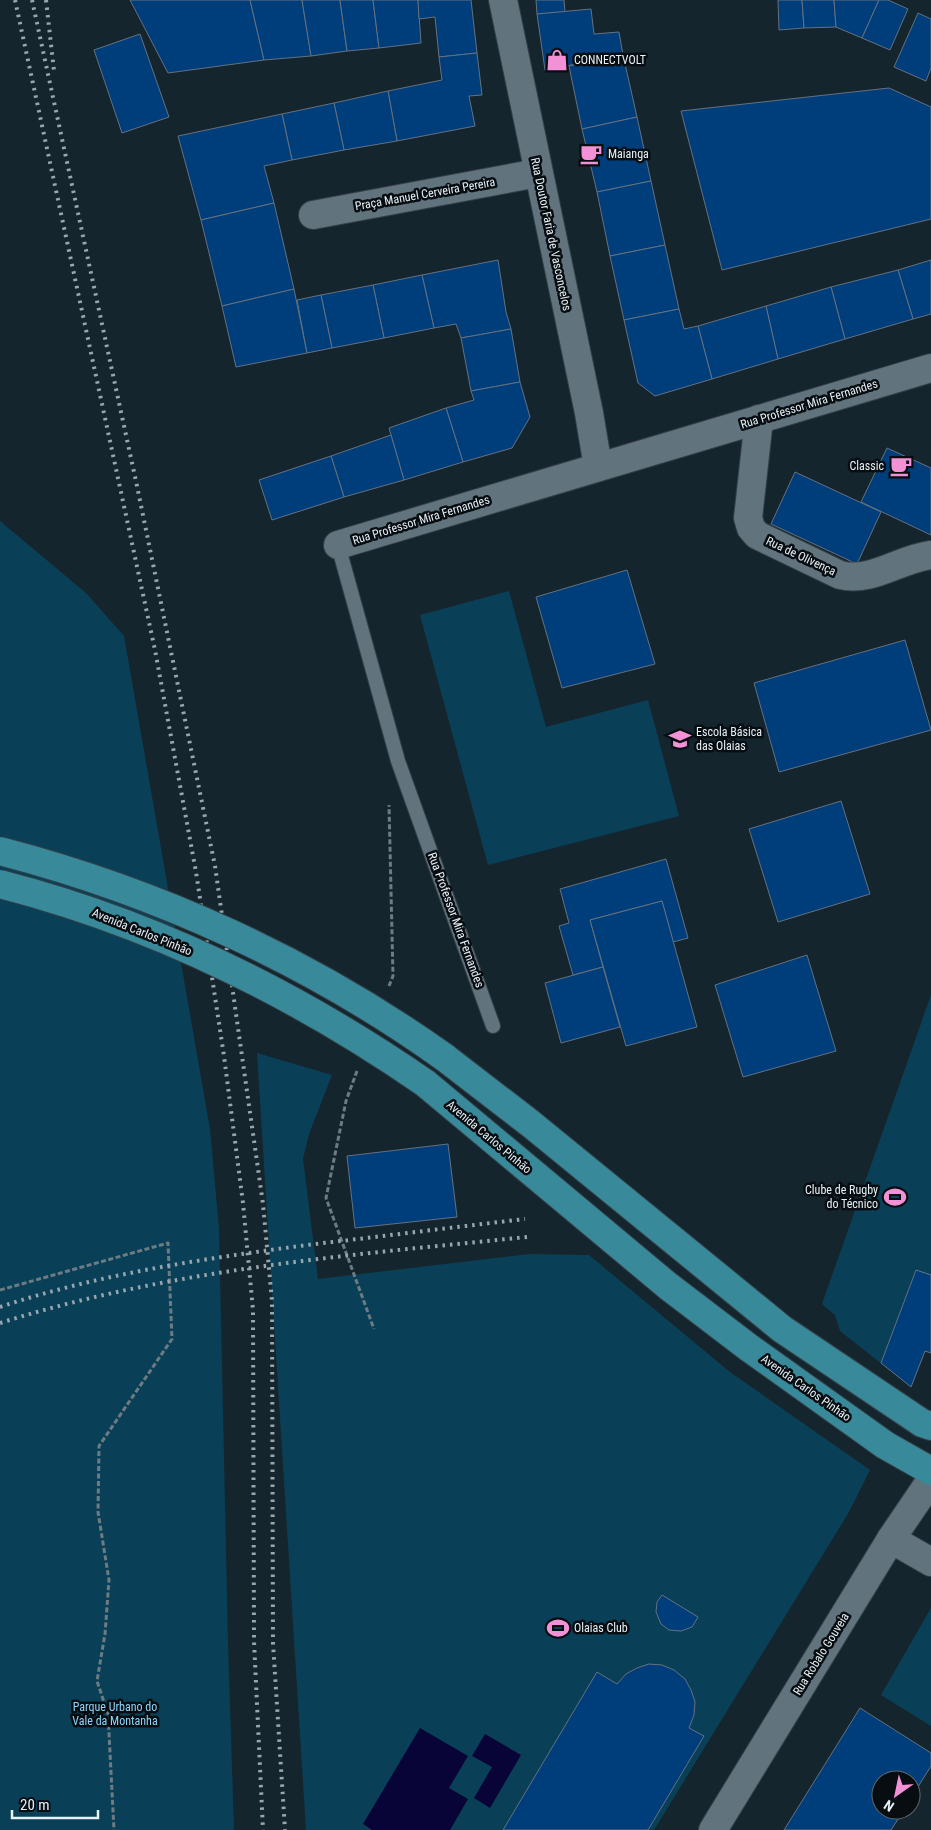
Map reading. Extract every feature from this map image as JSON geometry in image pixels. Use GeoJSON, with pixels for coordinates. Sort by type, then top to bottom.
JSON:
{"type":"FeatureCollection","features":[{"type":"Feature","properties":{"kind":"main road"},"geometry":{"type":"LineString","coordinates":[[0,851],[96,879],[164,905],[230,933],[295,965],[358,1001],[444,1057],[531,1124],[782,1329],[922,1423],[931,1426]]}},
{"type":"Feature","properties":{"kind":"main road","name":"Avenida Carlos Pinhão"},"geometry":{"type":"LineString","coordinates":[[0,884],[85,910],[217,962],[280,994],[342,1029],[425,1083],[668,1286],[748,1347],[885,1445],[931,1471]]}},
{"type":"Feature","properties":{"kind":"street","name":"Rua Doutor Faria de Vasconcelos"},"geometry":{"type":"LineString","coordinates":[[503,0],[589,413],[598,467]]}},
{"type":"Feature","properties":{"kind":"street","name":"Praça Manuel Cerveira Pereira"},"geometry":{"type":"LineString","coordinates":[[313,215],[538,173]]}},
{"type":"Feature","properties":{"kind":"street","name":"Rua Professor Mira Fernandes"},"geometry":{"type":"LineString","coordinates":[[338,545],[931,368]]}},
{"type":"Feature","properties":{"kind":"street","name":"Rua de Olivença"},"geometry":{"type":"LineString","coordinates":[[759,419],[748,518],[751,528],[757,535],[840,575],[853,578],[869,576],[904,561],[931,555]]}},
{"type":"Feature","properties":{"kind":"street","name":"Rua Robalo Gouveia"},"geometry":{"type":"LineString","coordinates":[[713,1830],[891,1539],[931,1480]]}},
{"type":"Feature","properties":{"kind":"street"},"geometry":{"type":"LineString","coordinates":[[891,1539],[931,1562]]}},
{"type":"Feature","properties":{"kind":"lane","name":"Rua Professor Mira Fernandes"},"geometry":{"type":"LineString","coordinates":[[338,545],[398,761],[493,1026]]}},
{"type":"Feature","properties":{"kind":"path"},"geometry":{"type":"LineString","coordinates":[[0,1290],[168,1243],[172,1340],[99,1446],[98,1512],[109,1580],[105,1634],[97,1681],[108,1714],[114,1830]]}},
{"type":"Feature","properties":{"kind":"green space","name":"Parque Urbano do Vale da Montanha"},"geometry":{"type":"Polygon","coordinates":[[[0,521],[86,593],[124,636],[210,1129],[219,1229],[234,1830],[0,1830],[0,521]]]}},
{"type":"Feature","properties":{"kind":"green space"},"geometry":{"type":"Polygon","coordinates":[[[509,591],[546,727],[648,700],[679,816],[488,865],[420,615],[509,591]]]}},
{"type":"Feature","properties":{"kind":"green space","name":"Clube de Rugby do Técnico"},"geometry":{"type":"Polygon","coordinates":[[[931,995],[931,1353],[925,1351],[911,1387],[840,1331],[835,1315],[822,1304],[931,995]]]}},
{"type":"Feature","properties":{"kind":"green space","name":"Olaias Club"},"geometry":{"type":"Polygon","coordinates":[[[257,1053],[332,1075],[309,1134],[303,1159],[318,1279],[530,1254],[589,1255],[730,1372],[870,1470],[849,1512],[654,1830],[306,1830],[257,1053]]]}},
{"type":"Feature","properties":{"kind":"green space"},"geometry":{"type":"Polygon","coordinates":[[[931,1608],[931,1726],[881,1695],[931,1608]]]}},
{"type":"Feature","properties":{"kind":"shaded area"},"geometry":{"type":"Polygon","coordinates":[[[420,1728],[468,1756],[449,1788],[468,1799],[450,1830],[372,1830],[363,1824],[420,1728]]]}},
{"type":"Feature","properties":{"kind":"shaded area"},"geometry":{"type":"Polygon","coordinates":[[[485,1734],[521,1755],[490,1808],[474,1798],[492,1767],[472,1756],[485,1734]]]}},
{"type":"Feature","properties":{"kind":"building"},"geometry":{"type":"Polygon","coordinates":[[[130,0],[250,0],[264,60],[168,73],[130,0]]]}},
{"type":"Feature","properties":{"kind":"building"},"geometry":{"type":"Polygon","coordinates":[[[250,0],[302,0],[311,56],[264,60],[250,0]]]}},
{"type":"Feature","properties":{"kind":"building"},"geometry":{"type":"Polygon","coordinates":[[[302,0],[340,0],[347,51],[311,56],[302,0]]]}},
{"type":"Feature","properties":{"kind":"building"},"geometry":{"type":"Polygon","coordinates":[[[340,0],[373,0],[379,48],[347,51],[340,0]]]}},
{"type":"Feature","properties":{"kind":"building"},"geometry":{"type":"Polygon","coordinates":[[[373,0],[418,0],[421,43],[379,48],[373,0]]]}},
{"type":"Feature","properties":{"kind":"building"},"geometry":{"type":"Polygon","coordinates":[[[418,0],[471,0],[477,53],[439,57],[435,17],[419,19],[418,0]]]}},
{"type":"Feature","properties":{"kind":"building"},"geometry":{"type":"Polygon","coordinates":[[[536,0],[564,0],[565,12],[537,14],[536,0]]]}},
{"type":"Feature","properties":{"kind":"building"},"geometry":{"type":"Polygon","coordinates":[[[778,0],[802,0],[804,28],[779,30],[778,0]]]}},
{"type":"Feature","properties":{"kind":"building"},"geometry":{"type":"Polygon","coordinates":[[[802,0],[834,0],[836,27],[804,28],[802,0]]]}},
{"type":"Feature","properties":{"kind":"building"},"geometry":{"type":"Polygon","coordinates":[[[834,0],[879,0],[862,38],[836,27],[834,0]]]}},
{"type":"Feature","properties":{"kind":"building"},"geometry":{"type":"Polygon","coordinates":[[[879,0],[888,0],[908,9],[890,50],[862,38],[879,0]]]}},
{"type":"Feature","properties":{"kind":"building"},"geometry":{"type":"Polygon","coordinates":[[[591,9],[594,34],[619,32],[623,55],[545,70],[537,14],[591,9]]]}},
{"type":"Feature","properties":{"kind":"building"},"geometry":{"type":"Polygon","coordinates":[[[918,13],[931,19],[931,68],[926,81],[894,67],[918,13]]]}},
{"type":"Feature","properties":{"kind":"building"},"geometry":{"type":"Polygon","coordinates":[[[140,34],[169,117],[122,133],[94,50],[140,34]]]}},
{"type":"Feature","properties":{"kind":"building"},"geometry":{"type":"Polygon","coordinates":[[[477,53],[482,95],[469,96],[475,126],[397,141],[388,91],[442,80],[439,57],[477,53]]]}},
{"type":"Feature","properties":{"kind":"building"},"geometry":{"type":"Polygon","coordinates":[[[623,55],[637,117],[582,129],[569,66],[623,55]]]}},
{"type":"Feature","properties":{"kind":"building"},"geometry":{"type":"Polygon","coordinates":[[[889,88],[931,107],[931,219],[722,270],[681,111],[889,88]]]}},
{"type":"Feature","properties":{"kind":"building"},"geometry":{"type":"Polygon","coordinates":[[[388,91],[397,141],[344,150],[334,103],[388,91]]]}},
{"type":"Feature","properties":{"kind":"building"},"geometry":{"type":"Polygon","coordinates":[[[334,103],[344,150],[292,160],[282,114],[334,103]]]}},
{"type":"Feature","properties":{"kind":"building"},"geometry":{"type":"Polygon","coordinates":[[[282,114],[292,160],[264,166],[274,203],[201,220],[178,136],[282,114]]]}},
{"type":"Feature","properties":{"kind":"building"},"geometry":{"type":"Polygon","coordinates":[[[637,117],[651,181],[597,192],[582,129],[637,117]]]}},
{"type":"Feature","properties":{"kind":"building"},"geometry":{"type":"Polygon","coordinates":[[[651,181],[665,245],[610,256],[597,192],[651,181]]]}},
{"type":"Feature","properties":{"kind":"building"},"geometry":{"type":"Polygon","coordinates":[[[274,203],[294,289],[222,306],[201,220],[274,203]]]}},
{"type":"Feature","properties":{"kind":"building"},"geometry":{"type":"Polygon","coordinates":[[[665,245],[679,309],[624,320],[610,256],[665,245]]]}},
{"type":"Feature","properties":{"kind":"building"},"geometry":{"type":"Polygon","coordinates":[[[498,260],[506,312],[511,329],[461,338],[456,324],[434,328],[422,275],[498,260]]]}},
{"type":"Feature","properties":{"kind":"building"},"geometry":{"type":"Polygon","coordinates":[[[931,260],[931,314],[913,319],[898,270],[931,260]]]}},
{"type":"Feature","properties":{"kind":"building"},"geometry":{"type":"Polygon","coordinates":[[[898,270],[913,319],[845,339],[831,287],[898,270]]]}},
{"type":"Feature","properties":{"kind":"building"},"geometry":{"type":"Polygon","coordinates":[[[422,275],[434,328],[384,338],[373,285],[422,275]]]}},
{"type":"Feature","properties":{"kind":"building"},"geometry":{"type":"Polygon","coordinates":[[[373,285],[384,338],[332,348],[321,295],[373,285]]]}},
{"type":"Feature","properties":{"kind":"building"},"geometry":{"type":"Polygon","coordinates":[[[831,287],[845,339],[778,359],[766,306],[831,287]]]}},
{"type":"Feature","properties":{"kind":"building"},"geometry":{"type":"Polygon","coordinates":[[[294,289],[307,353],[236,367],[222,306],[294,289]]]}},
{"type":"Feature","properties":{"kind":"building"},"geometry":{"type":"Polygon","coordinates":[[[321,295],[332,348],[307,353],[297,300],[321,295]]]}},
{"type":"Feature","properties":{"kind":"building"},"geometry":{"type":"Polygon","coordinates":[[[766,306],[778,359],[712,379],[698,326],[766,306]]]}},
{"type":"Feature","properties":{"kind":"building"},"geometry":{"type":"Polygon","coordinates":[[[679,309],[684,329],[698,326],[712,379],[655,396],[638,383],[624,320],[679,309]]]}},
{"type":"Feature","properties":{"kind":"building"},"geometry":{"type":"Polygon","coordinates":[[[511,329],[520,382],[471,391],[461,338],[511,329]]]}},
{"type":"Feature","properties":{"kind":"building"},"geometry":{"type":"Polygon","coordinates":[[[520,382],[530,417],[512,448],[463,462],[446,408],[474,400],[471,391],[520,382]]]}},
{"type":"Feature","properties":{"kind":"building"},"geometry":{"type":"Polygon","coordinates":[[[446,408],[463,462],[404,480],[389,428],[446,408]]]}},
{"type":"Feature","properties":{"kind":"building"},"geometry":{"type":"Polygon","coordinates":[[[391,435],[404,480],[344,497],[331,456],[391,435]]]}},
{"type":"Feature","properties":{"kind":"building"},"geometry":{"type":"Polygon","coordinates":[[[887,448],[931,468],[931,535],[861,502],[887,448]]]}},
{"type":"Feature","properties":{"kind":"building"},"geometry":{"type":"Polygon","coordinates":[[[331,456],[344,497],[272,520],[259,480],[331,456]]]}},
{"type":"Feature","properties":{"kind":"building"},"geometry":{"type":"Polygon","coordinates":[[[795,472],[881,512],[857,564],[771,524],[795,472]]]}},
{"type":"Feature","properties":{"kind":"building"},"geometry":{"type":"Polygon","coordinates":[[[627,570],[655,664],[562,688],[536,597],[627,570]]]}},
{"type":"Feature","properties":{"kind":"building"},"geometry":{"type":"Polygon","coordinates":[[[905,640],[931,730],[779,772],[754,683],[905,640]]]}},
{"type":"Feature","properties":{"kind":"building"},"geometry":{"type":"Polygon","coordinates":[[[841,801],[870,894],[778,922],[749,829],[841,801]]]}},
{"type":"Feature","properties":{"kind":"building"},"geometry":{"type":"Polygon","coordinates":[[[666,859],[688,938],[673,942],[662,901],[590,920],[603,967],[573,975],[559,926],[569,923],[560,889],[666,859]]]}},
{"type":"Feature","properties":{"kind":"building"},"geometry":{"type":"Polygon","coordinates":[[[662,901],[697,1027],[626,1046],[590,920],[662,901]]]}},
{"type":"Feature","properties":{"kind":"building"},"geometry":{"type":"Polygon","coordinates":[[[807,955],[836,1051],[743,1077],[715,985],[807,955]]]}},
{"type":"Feature","properties":{"kind":"building"},"geometry":{"type":"Polygon","coordinates":[[[603,967],[620,1027],[561,1043],[545,983],[603,967]]]}},
{"type":"Feature","properties":{"kind":"building"},"geometry":{"type":"Polygon","coordinates":[[[448,1144],[457,1217],[355,1228],[347,1156],[448,1144]]]}},
{"type":"Feature","properties":{"kind":"building"},"geometry":{"type":"Polygon","coordinates":[[[916,1270],[931,1275],[931,1353],[925,1351],[911,1387],[881,1363],[916,1270]]]}},
{"type":"Feature","properties":{"kind":"building"},"geometry":{"type":"Polygon","coordinates":[[[662,1595],[698,1617],[692,1627],[681,1631],[669,1630],[661,1624],[656,1612],[657,1602],[662,1595]]]}},
{"type":"Feature","properties":{"kind":"building"},"geometry":{"type":"Polygon","coordinates":[[[649,1664],[662,1665],[674,1670],[685,1679],[695,1702],[694,1715],[689,1728],[704,1736],[648,1830],[503,1830],[597,1672],[617,1684],[626,1674],[649,1664]]]}},
{"type":"Feature","properties":{"kind":"building"},"geometry":{"type":"Polygon","coordinates":[[[860,1708],[931,1753],[931,1766],[921,1782],[921,1770],[871,1770],[871,1820],[898,1820],[891,1830],[784,1830],[860,1708]]]}},
{"type":"Feature","properties":{"kind":"railway"},"geometry":{"type":"LineString","coordinates":[[15,0],[155,650],[196,872],[224,1056],[243,1203],[253,1310],[254,1641],[263,1830]]}},
{"type":"Feature","properties":{"kind":"railway"},"geometry":{"type":"LineString","coordinates":[[32,0],[137,486],[215,866],[263,1204],[272,1301],[273,1643],[285,1830]]}},
{"type":"Feature","properties":{"kind":"railway"},"geometry":{"type":"LineString","coordinates":[[46,0],[54,71]]}},
{"type":"Feature","properties":{"kind":"railway"},"geometry":{"type":"LineString","coordinates":[[0,1307],[77,1285],[196,1261],[315,1244],[525,1219]]}},
{"type":"Feature","properties":{"kind":"railway"},"geometry":{"type":"LineString","coordinates":[[0,1323],[130,1289],[261,1266],[527,1237]]}},
{"type":"Feature","properties":{"kind":"place","name":"CONNECTVOLT"},"geometry":{"type":"Point","coordinates":[557,60]}},
{"type":"Feature","properties":{"kind":"place","name":"Maianga"},"geometry":{"type":"Point","coordinates":[591,154]}},
{"type":"Feature","properties":{"kind":"place","name":"Classic"},"geometry":{"type":"Point","coordinates":[901,466]}},
{"type":"Feature","properties":{"kind":"place","name":"Escola Básica das Olaias"},"geometry":{"type":"Point","coordinates":[680,739]}},
{"type":"Feature","properties":{"kind":"place","name":"Clube de Rugby do Técnico"},"geometry":{"type":"Point","coordinates":[895,1197]}},
{"type":"Feature","properties":{"kind":"place","name":"Olaias Club"},"geometry":{"type":"Point","coordinates":[558,1628]}}]}
